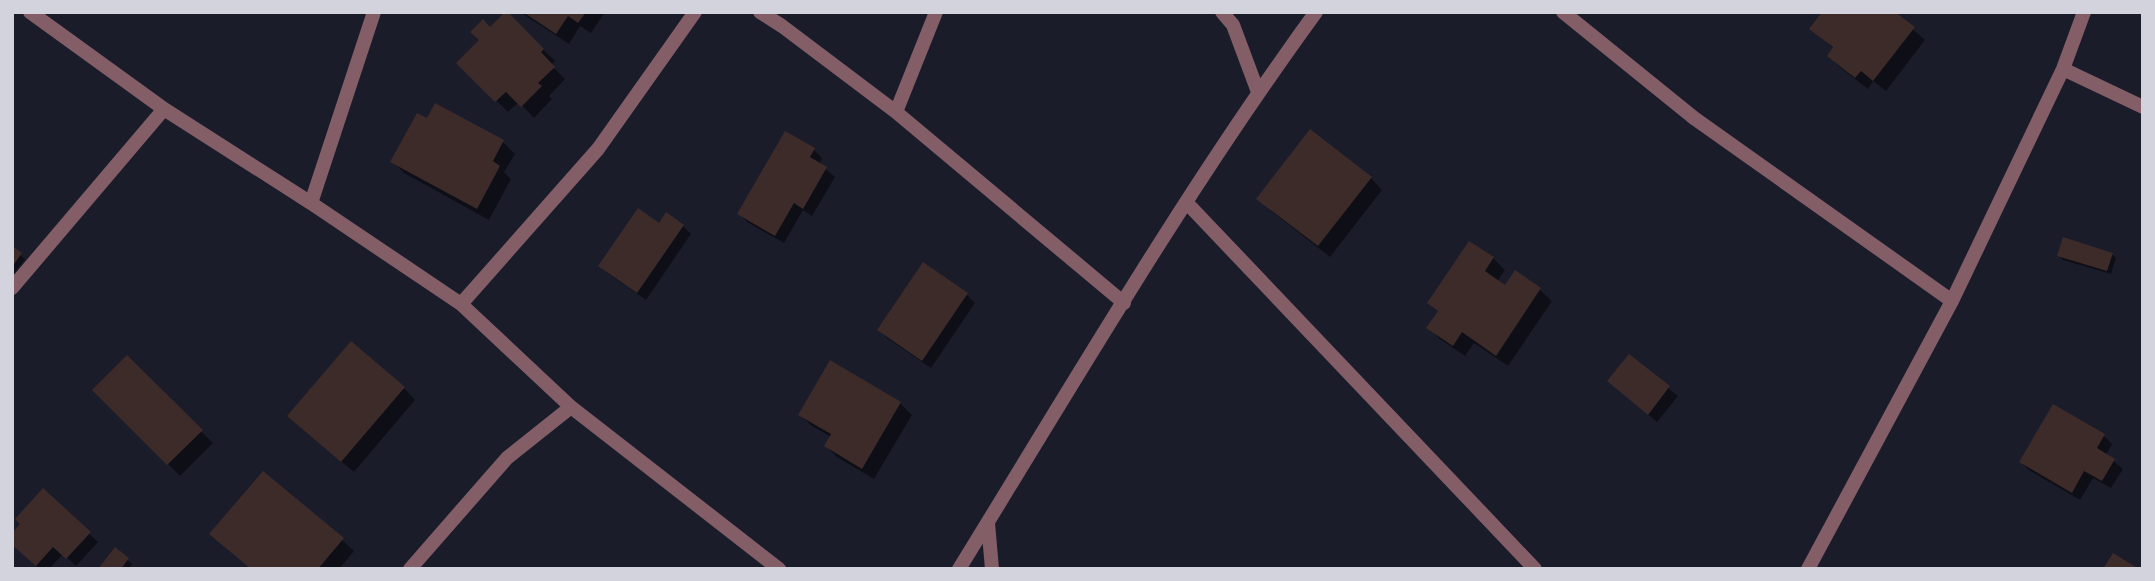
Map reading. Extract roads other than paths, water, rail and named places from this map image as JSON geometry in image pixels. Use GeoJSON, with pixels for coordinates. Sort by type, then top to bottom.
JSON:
{"type":"FeatureCollection","features":[{"type":"Feature","properties":{"kind":"street"},"geometry":{"type":"LineString","coordinates":[[30,12],[163,109],[311,203],[461,304],[571,407],[779,569]]}},
{"type":"Feature","properties":{"kind":"street"},"geometry":{"type":"LineString","coordinates":[[311,203],[374,12]]}},
{"type":"Feature","properties":{"kind":"street"},"geometry":{"type":"LineString","coordinates":[[461,304],[598,149],[695,12]]}},
{"type":"Feature","properties":{"kind":"street"},"geometry":{"type":"LineString","coordinates":[[760,12],[896,112],[1124,303]]}},
{"type":"Feature","properties":{"kind":"street"},"geometry":{"type":"LineString","coordinates":[[896,112],[936,12]]}},
{"type":"Feature","properties":{"kind":"street"},"geometry":{"type":"LineString","coordinates":[[1222,12],[1233,25],[1258,92]]}},
{"type":"Feature","properties":{"kind":"street"},"geometry":{"type":"LineString","coordinates":[[959,569],[1186,202],[1258,92],[1316,12]]}},
{"type":"Feature","properties":{"kind":"street"},"geometry":{"type":"LineString","coordinates":[[1563,12],[1694,118],[1952,301]]}},
{"type":"Feature","properties":{"kind":"street"},"geometry":{"type":"LineString","coordinates":[[1808,569],[1952,301],[2063,69],[2084,12]]}},
{"type":"Feature","properties":{"kind":"street"},"geometry":{"type":"LineString","coordinates":[[2063,69],[2143,107]]}},
{"type":"Feature","properties":{"kind":"street"},"geometry":{"type":"LineString","coordinates":[[12,288],[163,109]]}},
{"type":"Feature","properties":{"kind":"street"},"geometry":{"type":"LineString","coordinates":[[1186,202],[1535,569]]}},
{"type":"Feature","properties":{"kind":"street"},"geometry":{"type":"LineString","coordinates":[[410,569],[507,458],[571,407]]}},
{"type":"Feature","properties":{"kind":"street"},"geometry":{"type":"LineString","coordinates":[[988,523],[992,569]]}}]}
